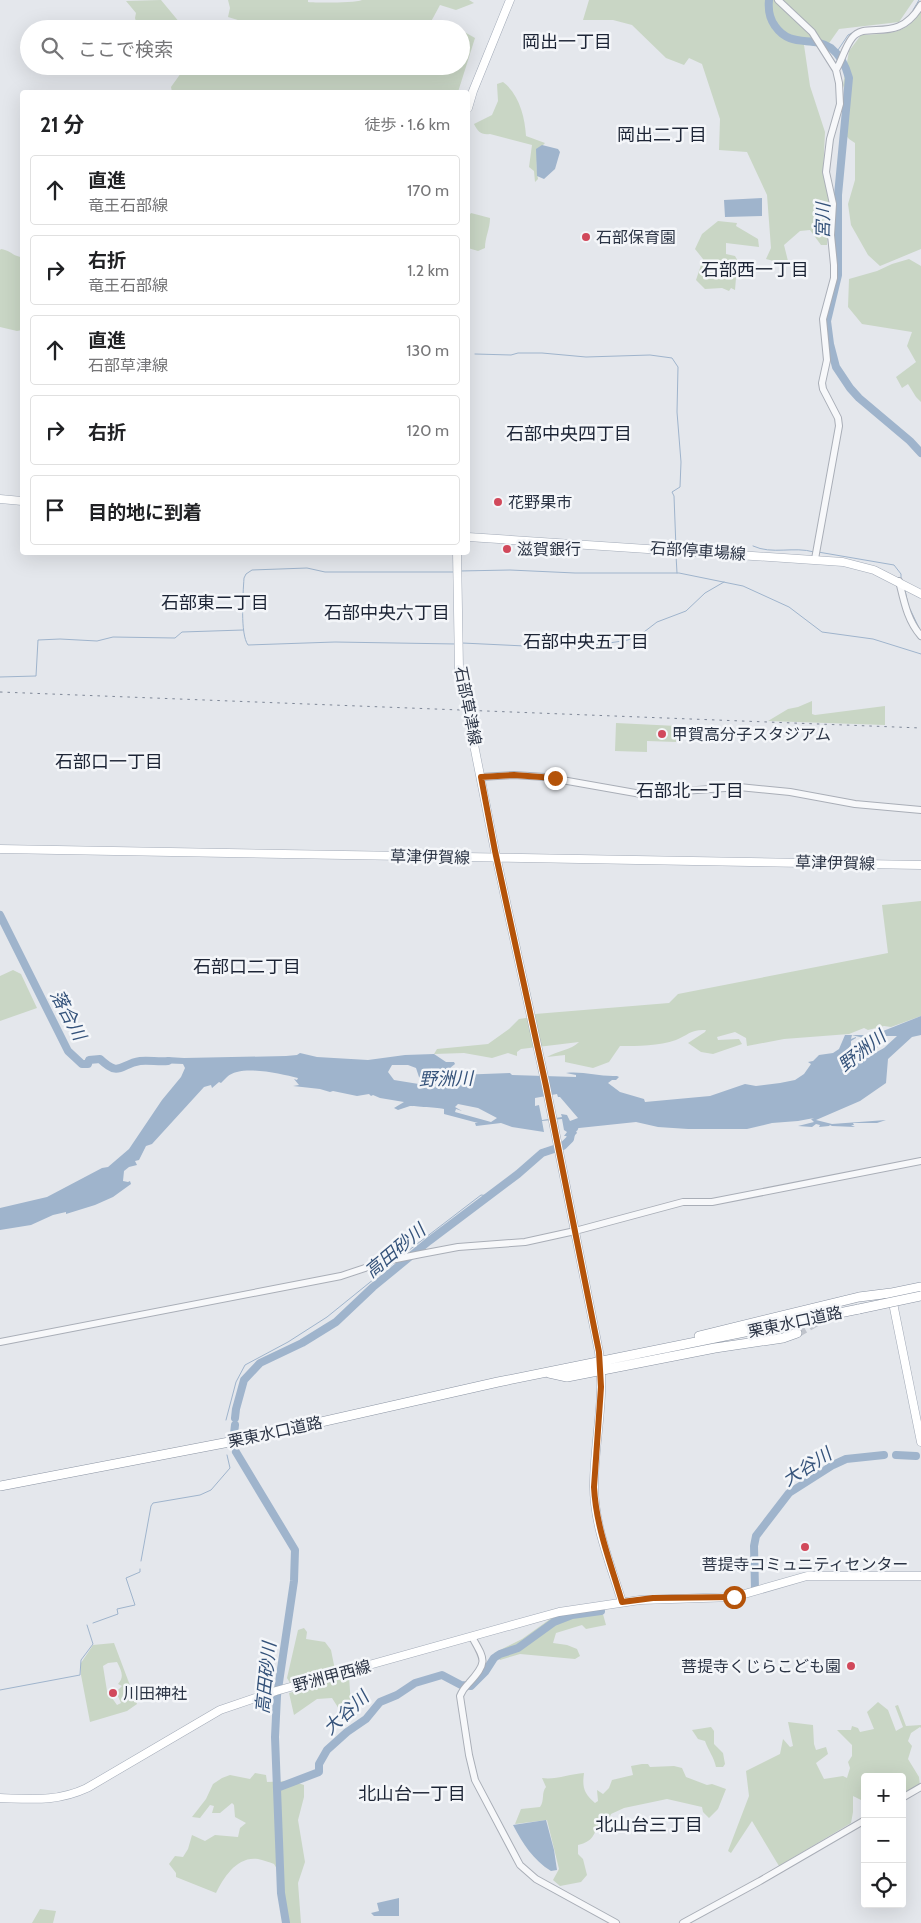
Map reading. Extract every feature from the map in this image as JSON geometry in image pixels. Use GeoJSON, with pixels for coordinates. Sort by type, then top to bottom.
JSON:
{"type":"FeatureCollection","features":[{"type":"Feature","properties":{"kind":"highway","name":"栗東水口道路"},"geometry":{"type":"LineString","coordinates":[[670,1348],[680,1342],[736,1326],[859,1297],[921,1287]]}},
{"type":"Feature","properties":{"kind":"highway","name":"栗東水口道路"},"geometry":{"type":"LineString","coordinates":[[843,1307],[891,1293]]}},
{"type":"Feature","properties":{"kind":"highway","name":"栗東水口道路"},"geometry":{"type":"LineString","coordinates":[[0,1486],[250,1438],[549,1372],[567,1377],[670,1348],[921,1296]]}},
{"type":"Feature","properties":{"kind":"highway","name":"栗東水口道路"},"geometry":{"type":"LineString","coordinates":[[601,1367],[783,1338],[797,1332]]}},
{"type":"Feature","properties":{"kind":"main road"},"geometry":{"type":"LineString","coordinates":[[470,100],[510,0]]}},
{"type":"Feature","properties":{"kind":"main road"},"geometry":{"type":"LineString","coordinates":[[0,499],[20,500]]}},
{"type":"Feature","properties":{"kind":"main road","name":"石部停車場線"},"geometry":{"type":"LineString","coordinates":[[470,537],[815,559],[856,564],[899,581],[921,594]]}},
{"type":"Feature","properties":{"kind":"main road","name":"石部草津線"},"geometry":{"type":"LineString","coordinates":[[457,555],[459,669],[560,1155],[601,1367],[594,1472],[595,1502],[600,1529],[622,1602]]}},
{"type":"Feature","properties":{"kind":"main road","name":"草津伊賀線"},"geometry":{"type":"LineString","coordinates":[[0,849],[921,865]]}},
{"type":"Feature","properties":{"kind":"main road"},"geometry":{"type":"LineString","coordinates":[[891,1293],[921,1442]]}},
{"type":"Feature","properties":{"kind":"main road","name":"野洲甲西線"},"geometry":{"type":"LineString","coordinates":[[0,1798],[40,1800],[68,1796],[87,1788],[220,1710],[280,1690],[558,1612],[653,1598],[734,1597],[806,1576],[921,1576]]}},
{"type":"Feature","properties":{"kind":"street"},"geometry":{"type":"LineString","coordinates":[[778,0],[812,32],[836,70],[840,83],[840,104],[830,139],[826,172],[833,204],[834,278],[822,319],[827,360],[822,383],[823,389],[838,418],[839,426],[815,559]]}},
{"type":"Feature","properties":{"kind":"street"},"geometry":{"type":"LineString","coordinates":[[836,70],[852,38],[861,32],[892,30],[902,26],[913,17],[921,5]]}},
{"type":"Feature","properties":{"kind":"street"},"geometry":{"type":"LineString","coordinates":[[899,581],[906,610],[921,636]]}},
{"type":"Feature","properties":{"kind":"street"},"geometry":{"type":"LineString","coordinates":[[481,777],[545,776],[641,794],[739,787],[790,792],[855,804],[921,810]]}},
{"type":"Feature","properties":{"kind":"street"},"geometry":{"type":"LineString","coordinates":[[0,1342],[341,1276],[386,1261],[418,1254],[458,1247],[525,1242],[575,1231],[683,1202],[712,1202],[921,1161]]}},
{"type":"Feature","properties":{"kind":"street"},"geometry":{"type":"LineString","coordinates":[[472,1637],[484,1662],[460,1696],[469,1756],[475,1780],[520,1865],[536,1879],[616,1923]]}},
{"type":"Feature","properties":{"kind":"street"},"geometry":{"type":"LineString","coordinates":[[906,1796],[921,1787]]}},
{"type":"Feature","properties":{"kind":"street"},"geometry":{"type":"LineString","coordinates":[[683,1923],[861,1822]]}},
{"type":"Feature","properties":{"kind":"green space"},"geometry":{"type":"Polygon","coordinates":[[[161,0],[178,20],[136,20],[136,13],[126,1],[161,0]]]}},
{"type":"Feature","properties":{"kind":"green space"},"geometry":{"type":"Polygon","coordinates":[[[228,0],[308,0],[308,2],[327,3],[362,0],[469,0],[474,3],[456,10],[440,5],[432,20],[238,20],[228,17],[230,8],[228,0]]]}},
{"type":"Feature","properties":{"kind":"green space"},"geometry":{"type":"Polygon","coordinates":[[[589,0],[775,0],[780,5],[779,0],[914,0],[899,22],[839,29],[827,46],[804,45],[810,86],[825,132],[823,174],[831,203],[827,245],[821,245],[810,230],[800,231],[784,245],[789,265],[766,259],[771,248],[767,195],[747,152],[719,150],[720,119],[702,64],[689,58],[684,65],[666,58],[632,25],[613,20],[583,20],[589,0]]]}},
{"type":"Feature","properties":{"kind":"green space"},"geometry":{"type":"Polygon","coordinates":[[[921,11],[921,249],[880,266],[868,255],[851,225],[848,204],[855,180],[855,143],[845,134],[849,104],[843,85],[849,51],[861,35],[895,32],[909,25],[921,11]]]}},
{"type":"Feature","properties":{"kind":"green space"},"geometry":{"type":"Polygon","coordinates":[[[470,35],[475,38],[470,54],[470,35]]]}},
{"type":"Feature","properties":{"kind":"green space"},"geometry":{"type":"Polygon","coordinates":[[[180,75],[463,75],[459,90],[172,90],[171,87],[180,75]]]}},
{"type":"Feature","properties":{"kind":"green space"},"geometry":{"type":"Polygon","coordinates":[[[503,82],[509,87],[520,106],[526,136],[545,143],[539,151],[538,179],[535,182],[534,171],[529,167],[532,145],[484,134],[478,131],[474,124],[492,115],[498,101],[497,84],[503,82]]]}},
{"type":"Feature","properties":{"kind":"green space"},"geometry":{"type":"Polygon","coordinates":[[[470,214],[490,218],[485,248],[478,251],[470,249],[470,214]]]}},
{"type":"Feature","properties":{"kind":"green space"},"geometry":{"type":"Polygon","coordinates":[[[718,221],[737,223],[736,226],[758,239],[759,247],[726,243],[726,254],[735,256],[740,265],[737,266],[735,290],[731,288],[729,291],[722,288],[705,289],[696,280],[703,259],[695,249],[702,234],[718,221]]]}},
{"type":"Feature","properties":{"kind":"green space"},"geometry":{"type":"Polygon","coordinates":[[[0,250],[20,257],[20,330],[0,327],[0,250]]]}},
{"type":"Feature","properties":{"kind":"green space"},"geometry":{"type":"Polygon","coordinates":[[[909,259],[921,266],[921,402],[908,384],[902,388],[896,377],[916,362],[907,346],[912,332],[862,324],[848,307],[849,279],[909,259]]]}},
{"type":"Feature","properties":{"kind":"green space"},"geometry":{"type":"Polygon","coordinates":[[[812,701],[812,714],[815,715],[885,706],[885,725],[768,721],[788,709],[812,701]]]}},
{"type":"Feature","properties":{"kind":"green space"},"geometry":{"type":"Polygon","coordinates":[[[616,723],[677,726],[676,742],[647,741],[647,752],[615,751],[616,723]]]}},
{"type":"Feature","properties":{"kind":"green space"},"geometry":{"type":"Polygon","coordinates":[[[921,901],[921,1016],[891,1027],[884,1026],[868,1030],[864,1028],[849,1034],[784,1039],[747,1046],[746,1038],[735,1032],[717,1037],[718,1040],[739,1039],[742,1044],[713,1054],[701,1052],[688,1043],[706,1030],[697,1030],[676,1040],[663,1043],[620,1046],[609,1062],[593,1068],[565,1062],[565,1055],[547,1057],[572,1047],[579,1042],[521,1049],[517,1052],[517,1056],[508,1053],[492,1058],[464,1053],[434,1054],[437,1049],[488,1044],[509,1029],[519,1019],[533,1017],[535,1014],[669,1003],[678,994],[888,953],[882,905],[921,901]]]}},
{"type":"Feature","properties":{"kind":"green space"},"geometry":{"type":"Polygon","coordinates":[[[13,970],[21,974],[37,1008],[0,1021],[0,976],[13,970]]]}},
{"type":"Feature","properties":{"kind":"green space"},"geometry":{"type":"Polygon","coordinates":[[[601,1607],[606,1625],[586,1629],[582,1625],[556,1633],[553,1643],[577,1649],[580,1656],[575,1659],[520,1654],[500,1660],[494,1653],[522,1639],[553,1617],[601,1607]]]}},
{"type":"Feature","properties":{"kind":"green space"},"geometry":{"type":"Polygon","coordinates":[[[304,1628],[307,1632],[306,1639],[325,1642],[331,1650],[335,1670],[290,1683],[287,1678],[298,1630],[304,1628]]]}},
{"type":"Feature","properties":{"kind":"green space"},"geometry":{"type":"Polygon","coordinates":[[[114,1643],[137,1704],[127,1711],[90,1722],[81,1675],[81,1663],[93,1645],[114,1643]],[[117,1662],[108,1663],[103,1666],[107,1691],[117,1705],[121,1703],[116,1692],[122,1686],[118,1684],[122,1676],[117,1662]]]}},
{"type":"Feature","properties":{"kind":"green space"},"geometry":{"type":"Polygon","coordinates":[[[349,1677],[351,1705],[339,1709],[332,1698],[317,1699],[294,1715],[289,1693],[349,1677]]]}},
{"type":"Feature","properties":{"kind":"green space"},"geometry":{"type":"Polygon","coordinates":[[[878,1702],[888,1710],[896,1731],[903,1727],[895,1706],[898,1705],[906,1726],[921,1725],[921,1728],[911,1733],[908,1741],[912,1746],[908,1759],[919,1777],[920,1786],[906,1794],[906,1773],[861,1773],[861,1800],[853,1796],[851,1823],[779,1866],[752,1821],[731,1853],[728,1851],[749,1796],[746,1771],[780,1754],[783,1739],[790,1747],[793,1746],[788,1722],[813,1725],[816,1750],[826,1747],[828,1754],[816,1763],[824,1779],[843,1776],[847,1778],[850,1768],[848,1762],[852,1756],[852,1745],[837,1730],[851,1730],[852,1726],[858,1728],[860,1732],[874,1729],[867,1712],[878,1702]]]}},
{"type":"Feature","properties":{"kind":"green space"},"geometry":{"type":"Polygon","coordinates":[[[711,1727],[714,1731],[714,1744],[723,1753],[725,1764],[723,1767],[716,1767],[705,1741],[698,1739],[692,1730],[711,1727]]]}},
{"type":"Feature","properties":{"kind":"green space"},"geometry":{"type":"Polygon","coordinates":[[[648,1764],[650,1767],[674,1766],[682,1768],[686,1777],[707,1785],[712,1784],[726,1789],[718,1809],[709,1818],[703,1812],[702,1807],[667,1799],[624,1808],[611,1814],[608,1821],[600,1822],[594,1834],[587,1842],[578,1845],[578,1854],[583,1859],[587,1875],[581,1882],[560,1886],[553,1880],[559,1869],[547,1820],[515,1824],[521,1809],[540,1807],[546,1787],[542,1778],[584,1773],[583,1782],[585,1790],[595,1803],[598,1801],[597,1790],[603,1794],[609,1788],[612,1780],[633,1775],[631,1766],[648,1764]]]}},
{"type":"Feature","properties":{"kind":"green space"},"geometry":{"type":"Polygon","coordinates":[[[255,1773],[266,1775],[267,1782],[292,1781],[304,1785],[304,1797],[298,1820],[305,1862],[298,1883],[301,1923],[288,1923],[277,1869],[274,1864],[258,1859],[250,1859],[238,1864],[227,1874],[216,1893],[176,1877],[176,1873],[169,1864],[175,1856],[183,1857],[188,1849],[192,1835],[205,1841],[215,1835],[238,1837],[240,1828],[246,1823],[235,1817],[234,1805],[232,1803],[220,1813],[212,1813],[214,1806],[210,1805],[200,1818],[192,1817],[206,1799],[213,1784],[230,1775],[250,1779],[255,1773]]]}},
{"type":"Feature","properties":{"kind":"green space"},"geometry":{"type":"Polygon","coordinates":[[[40,1909],[56,1911],[53,1923],[32,1923],[40,1909]]]}},
{"type":"Feature","properties":{"kind":"water"},"geometry":{"type":"Polygon","coordinates":[[[542,145],[558,149],[560,152],[555,169],[544,179],[537,176],[536,149],[542,145]]]}},
{"type":"Feature","properties":{"kind":"water"},"geometry":{"type":"Polygon","coordinates":[[[762,198],[762,216],[725,217],[724,200],[762,198]]]}},
{"type":"Feature","properties":{"kind":"water","name":"野洲川"},"geometry":{"type":"Polygon","coordinates":[[[921,1016],[921,1035],[912,1037],[888,1059],[886,1083],[860,1101],[816,1120],[832,1124],[886,1120],[877,1123],[853,1123],[854,1125],[851,1125],[855,1127],[830,1125],[819,1127],[820,1125],[816,1124],[812,1127],[798,1126],[814,1122],[811,1119],[814,1118],[772,1123],[747,1129],[688,1129],[658,1127],[636,1122],[579,1128],[575,1129],[577,1133],[574,1136],[564,1136],[567,1132],[564,1130],[562,1119],[542,1121],[544,1132],[512,1127],[501,1123],[476,1126],[475,1123],[478,1123],[444,1114],[444,1109],[410,1106],[398,1110],[394,1108],[404,1102],[371,1096],[369,1094],[357,1096],[293,1086],[299,1085],[294,1079],[297,1080],[298,1078],[261,1071],[241,1071],[233,1073],[212,1088],[211,1085],[204,1087],[152,1144],[146,1146],[139,1160],[135,1161],[137,1165],[129,1167],[124,1171],[123,1181],[130,1181],[131,1184],[113,1197],[66,1214],[66,1212],[53,1215],[31,1225],[0,1230],[0,1208],[47,1197],[102,1168],[108,1167],[129,1149],[162,1100],[181,1077],[185,1068],[183,1064],[158,1063],[168,1057],[286,1056],[300,1053],[317,1057],[368,1060],[405,1055],[434,1054],[446,1062],[454,1062],[455,1064],[450,1068],[452,1073],[457,1075],[510,1073],[512,1075],[576,1077],[576,1075],[566,1073],[585,1073],[617,1076],[619,1077],[616,1080],[608,1083],[620,1092],[644,1099],[645,1102],[710,1096],[745,1084],[756,1086],[795,1080],[804,1074],[811,1064],[808,1062],[813,1061],[819,1055],[833,1053],[839,1049],[845,1035],[852,1035],[873,1035],[921,1016]],[[852,1035],[851,1039],[856,1038],[851,1041],[851,1045],[845,1054],[856,1050],[856,1053],[859,1054],[864,1051],[867,1039],[852,1035]],[[883,1036],[881,1042],[866,1058],[884,1048],[897,1036],[883,1036]],[[392,1065],[388,1072],[394,1080],[431,1086],[419,1077],[416,1068],[408,1065],[392,1065]],[[557,1094],[535,1098],[535,1106],[539,1105],[542,1120],[562,1117],[561,1114],[567,1115],[570,1121],[578,1118],[557,1094]],[[458,1104],[455,1107],[462,1111],[456,1109],[455,1112],[491,1122],[497,1118],[478,1108],[458,1104]]]}},
{"type":"Feature","properties":{"kind":"water"},"geometry":{"type":"Polygon","coordinates":[[[546,1820],[557,1870],[551,1871],[529,1851],[513,1825],[546,1820]]]}},
{"type":"Feature","properties":{"kind":"water"},"geometry":{"type":"Polygon","coordinates":[[[399,1898],[399,1916],[374,1916],[371,1913],[379,1911],[377,1903],[399,1898]]]}},
{"type":"Feature","properties":{"kind":"waterway","name":"宮川"},"geometry":{"type":"LineString","coordinates":[[769,0],[770,17],[781,33],[795,40],[816,42],[831,48],[843,61],[849,78],[838,195],[838,275],[827,321],[836,367],[859,398],[910,441],[921,453]]}},
{"type":"Feature","properties":{"kind":"waterway"},"geometry":{"type":"LineString","coordinates":[[913,10],[919,0]]}},
{"type":"Feature","properties":{"kind":"waterway"},"geometry":{"type":"LineString","coordinates":[[836,53],[848,35],[861,29]]}},
{"type":"Feature","properties":{"kind":"waterway"},"geometry":{"type":"LineString","coordinates":[[475,354],[511,355],[518,353],[542,353],[586,357],[650,355],[672,358],[678,367],[677,412],[681,462],[680,487],[672,492],[674,496],[676,548]]}},
{"type":"Feature","properties":{"kind":"waterway"},"geometry":{"type":"LineString","coordinates":[[753,546],[768,550],[806,550],[814,552]]}},
{"type":"Feature","properties":{"kind":"waterway"},"geometry":{"type":"LineString","coordinates":[[818,552],[894,565],[901,574],[901,579]]}},
{"type":"Feature","properties":{"kind":"waterway"},"geometry":{"type":"LineString","coordinates":[[676,555],[677,573]]}},
{"type":"Feature","properties":{"kind":"waterway"},"geometry":{"type":"LineString","coordinates":[[454,572],[325,572],[307,568],[252,570],[244,578],[243,613],[245,640],[248,645],[335,642],[456,644]]}},
{"type":"Feature","properties":{"kind":"waterway"},"geometry":{"type":"LineString","coordinates":[[460,571],[679,573],[743,586],[789,607],[822,632],[873,639],[921,654]]}},
{"type":"Feature","properties":{"kind":"waterway"},"geometry":{"type":"LineString","coordinates":[[462,643],[546,647],[603,644],[628,640],[644,632],[657,622],[686,611],[705,593],[724,582]]}},
{"type":"Feature","properties":{"kind":"waterway"},"geometry":{"type":"LineString","coordinates":[[905,590],[908,605]]}},
{"type":"Feature","properties":{"kind":"waterway"},"geometry":{"type":"LineString","coordinates":[[910,609],[919,628]]}},
{"type":"Feature","properties":{"kind":"waterway"},"geometry":{"type":"LineString","coordinates":[[0,677],[36,676],[38,640],[97,641],[113,637],[175,638],[182,632],[243,630]]}},
{"type":"Feature","properties":{"kind":"waterway","name":"落合川"},"geometry":{"type":"LineString","coordinates":[[0,915],[68,1051],[82,1064],[88,1064],[89,1060],[100,1059],[116,1069],[140,1061],[168,1061]]}},
{"type":"Feature","properties":{"kind":"waterway","name":"高田砂川"},"geometry":{"type":"LineString","coordinates":[[235,1418],[244,1380],[260,1363],[302,1343],[336,1322],[373,1287],[429,1241],[518,1174],[542,1153],[563,1146],[570,1139],[572,1129],[574,1128]]}},
{"type":"Feature","properties":{"kind":"waterway"},"geometry":{"type":"LineString","coordinates":[[404,1254],[481,1195],[490,1196]]}},
{"type":"Feature","properties":{"kind":"waterway"},"geometry":{"type":"LineString","coordinates":[[226,1420],[236,1382],[245,1365],[288,1342],[327,1317],[395,1262]]}},
{"type":"Feature","properties":{"kind":"waterway","name":"高田砂川"},"geometry":{"type":"LineString","coordinates":[[234,1434],[235,1425]]}},
{"type":"Feature","properties":{"kind":"waterway","name":"高田砂川"},"geometry":{"type":"LineString","coordinates":[[236,1452],[295,1550],[294,1581],[277,1696],[275,1737],[281,1893],[286,1923]]}},
{"type":"Feature","properties":{"kind":"waterway"},"geometry":{"type":"LineString","coordinates":[[141,1561],[153,1503],[200,1495],[211,1490],[230,1468],[227,1455]]}},
{"type":"Feature","properties":{"kind":"waterway","name":"大谷川"},"geometry":{"type":"LineString","coordinates":[[755,1589],[754,1546],[756,1536],[789,1493],[833,1465],[846,1459],[884,1455]]}},
{"type":"Feature","properties":{"kind":"waterway","name":"大谷川"},"geometry":{"type":"LineString","coordinates":[[896,1455],[916,1456]]}},
{"type":"Feature","properties":{"kind":"waterway"},"geometry":{"type":"LineString","coordinates":[[93,1623],[118,1614],[117,1609],[135,1605],[126,1578],[140,1572],[140,1569]]}},
{"type":"Feature","properties":{"kind":"waterway","name":"大谷川"},"geometry":{"type":"LineString","coordinates":[[277,1788],[319,1772],[319,1764],[327,1750],[347,1732],[366,1719],[380,1702],[397,1695],[415,1683],[442,1675],[461,1685],[471,1686],[485,1672],[494,1658],[518,1648],[554,1622],[572,1615],[601,1611]]}},
{"type":"Feature","properties":{"kind":"waterway"},"geometry":{"type":"LineString","coordinates":[[0,1690],[80,1675],[81,1660],[93,1644],[87,1625]]}},
{"type":"Feature","properties":{"kind":"tunnel"},"geometry":{"type":"LineString","coordinates":[[797,1333],[843,1307]]}},
{"type":"Feature","properties":{"kind":"railway"},"geometry":{"type":"LineString","coordinates":[[0,692],[921,728]]}},
{"type":"Feature","properties":{"kind":"place","name":"石部保育園"},"geometry":{"type":"Point","coordinates":[586,237]}},
{"type":"Feature","properties":{"kind":"place","name":"花野果市"},"geometry":{"type":"Point","coordinates":[498,502]}},
{"type":"Feature","properties":{"kind":"place","name":"滋賀銀行"},"geometry":{"type":"Point","coordinates":[507,549]}},
{"type":"Feature","properties":{"kind":"place","name":"甲賀高分子スタジアム"},"geometry":{"type":"Point","coordinates":[662,734]}},
{"type":"Feature","properties":{"kind":"place","name":"菩提寺コミュニティセンター"},"geometry":{"type":"Point","coordinates":[805,1547]}},
{"type":"Feature","properties":{"kind":"place","name":"菩提寺くじらこども園"},"geometry":{"type":"Point","coordinates":[851,1666]}},
{"type":"Feature","properties":{"kind":"place","name":"川田神社"},"geometry":{"type":"Point","coordinates":[113,1693]}},
{"type":"Feature","properties":{"kind":"district","name":"岡出一丁目"},"geometry":{"type":"Point","coordinates":[567,42]}},
{"type":"Feature","properties":{"kind":"district","name":"岡出二丁目"},"geometry":{"type":"Point","coordinates":[662,135]}},
{"type":"Feature","properties":{"kind":"district","name":"石部西一丁目"},"geometry":{"type":"Point","coordinates":[755,270]}},
{"type":"Feature","properties":{"kind":"district","name":"石部中央四丁目"},"geometry":{"type":"Point","coordinates":[569,434]}},
{"type":"Feature","properties":{"kind":"district","name":"石部東二丁目"},"geometry":{"type":"Point","coordinates":[215,603]}},
{"type":"Feature","properties":{"kind":"district","name":"石部中央六丁目"},"geometry":{"type":"Point","coordinates":[387,613]}},
{"type":"Feature","properties":{"kind":"district","name":"石部中央五丁目"},"geometry":{"type":"Point","coordinates":[586,642]}},
{"type":"Feature","properties":{"kind":"district","name":"石部口一丁目"},"geometry":{"type":"Point","coordinates":[109,762]}},
{"type":"Feature","properties":{"kind":"district","name":"石部北一丁目"},"geometry":{"type":"Point","coordinates":[690,791]}},
{"type":"Feature","properties":{"kind":"district","name":"石部口二丁目"},"geometry":{"type":"Point","coordinates":[247,967]}},
{"type":"Feature","properties":{"kind":"district","name":"北山台一丁目"},"geometry":{"type":"Point","coordinates":[412,1794]}},
{"type":"Feature","properties":{"kind":"district","name":"北山台三丁目"},"geometry":{"type":"Point","coordinates":[649,1825]}},
{"type":"Feature","properties":{"kind":"route"},"geometry":{"type":"LineString","coordinates":[[555,778],[514,775],[481,777],[495,851],[546,1086],[599,1352],[601,1387],[594,1487],[600,1529],[622,1602],[653,1598],[734,1597]]}}]}
